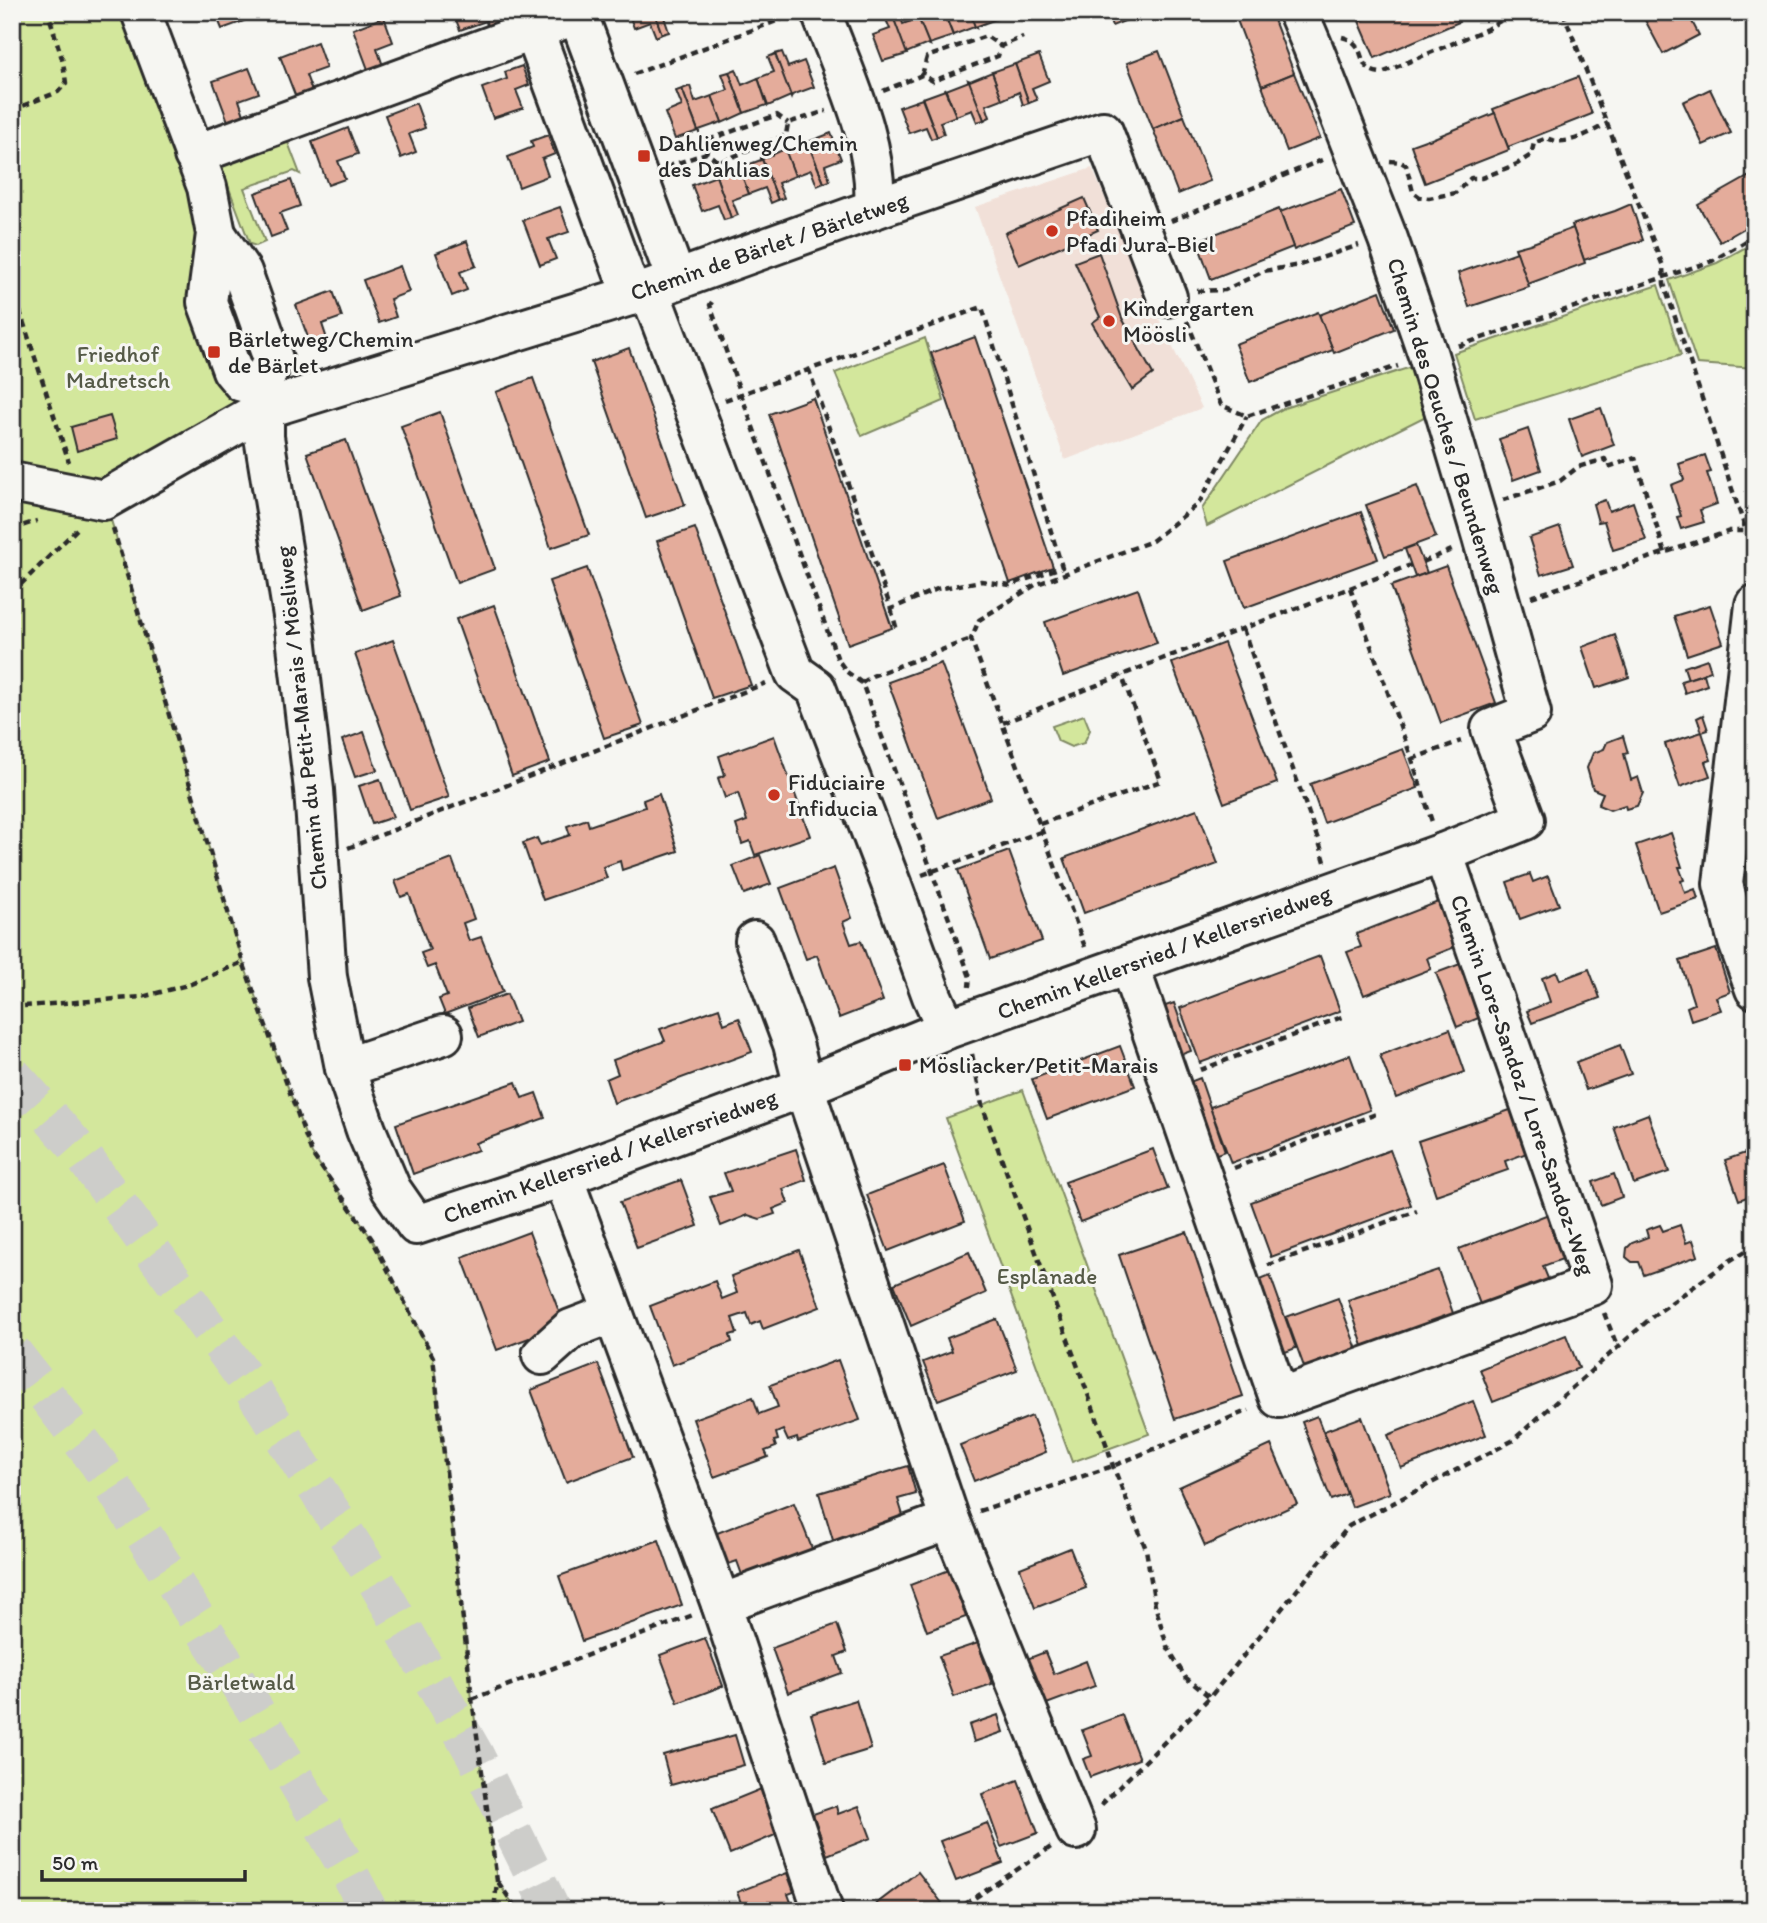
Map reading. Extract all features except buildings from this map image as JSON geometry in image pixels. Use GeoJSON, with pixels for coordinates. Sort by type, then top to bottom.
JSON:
{"type":"FeatureCollection","features":[{"type":"Feature","properties":{"kind":"street"},"geometry":{"type":"LineString","coordinates":[[141,12],[207,187],[216,234],[207,302],[232,370],[262,398]]}},
{"type":"Feature","properties":{"kind":"street"},"geometry":{"type":"LineString","coordinates":[[821,12],[855,102],[873,163],[874,209]]}},
{"type":"Feature","properties":{"kind":"street","name":"Chemin des Oeuches / Beundenweg"},"geometry":{"type":"LineString","coordinates":[[1298,12],[1388,239],[1428,355],[1531,713],[1491,729]]}},
{"type":"Feature","properties":{"kind":"street"},"geometry":{"type":"LineString","coordinates":[[194,155],[530,21],[578,13],[652,288],[695,411],[795,673],[817,688],[932,996],[947,1029]]}},
{"type":"Feature","properties":{"kind":"street"},"geometry":{"type":"LineString","coordinates":[[530,21],[652,288]]}},
{"type":"Feature","properties":{"kind":"street","name":"Chemin de Bärlet / Bärletweg"},"geometry":{"type":"LineString","coordinates":[[90,497],[262,398],[652,288],[1103,131],[1180,302]]}},
{"type":"Feature","properties":{"kind":"street","name":"Chemin du Petit-Marais / Mösliweg"},"geometry":{"type":"LineString","coordinates":[[262,398],[264,437],[295,628],[314,790],[327,977],[345,1068],[366,1130],[391,1189],[416,1225]]}},
{"type":"Feature","properties":{"kind":"street"},"geometry":{"type":"LineString","coordinates":[[12,482],[90,497]]}},
{"type":"Feature","properties":{"kind":"street"},"geometry":{"type":"LineString","coordinates":[[1755,605],[1724,884],[1738,942],[1755,989]]}},
{"type":"Feature","properties":{"kind":"street","name":"Chemin Kellersried / Kellersriedweg"},"geometry":{"type":"LineString","coordinates":[[416,1225],[563,1177],[804,1087],[947,1029],[1443,853],[1525,820],[1491,729]]}},
{"type":"Feature","properties":{"kind":"street","name":"Chemin Lore-Sandoz / Lore-Sandoz-Weg"},"geometry":{"type":"LineString","coordinates":[[1279,1398],[1593,1285],[1443,853]]}},
{"type":"Feature","properties":{"kind":"street","name":"Chemin Kellersried / Kellersriedweg"},"geometry":{"type":"LineString","coordinates":[[755,942],[793,1044],[804,1087]]}},
{"type":"Feature","properties":{"kind":"street"},"geometry":{"type":"LineString","coordinates":[[1112,970],[1170,1081],[1279,1398]]}},
{"type":"Feature","properties":{"kind":"street"},"geometry":{"type":"LineString","coordinates":[[345,1068],[443,1035]]}},
{"type":"Feature","properties":{"kind":"street"},"geometry":{"type":"LineString","coordinates":[[804,1087],[950,1520],[1076,1830]]}},
{"type":"Feature","properties":{"kind":"street"},"geometry":{"type":"LineString","coordinates":[[563,1177],[721,1604],[823,1911]]}},
{"type":"Feature","properties":{"kind":"street"},"geometry":{"type":"LineString","coordinates":[[542,1355],[571,1329],[614,1313]]}},
{"type":"Feature","properties":{"kind":"street"},"geometry":{"type":"LineString","coordinates":[[721,1604],[950,1520]]}},
{"type":"Feature","properties":{"kind":"path"},"geometry":{"type":"LineString","coordinates":[[12,110],[58,92],[66,83],[63,62],[48,12]]}},
{"type":"Feature","properties":{"kind":"path"},"geometry":{"type":"LineString","coordinates":[[628,77],[801,12]]}},
{"type":"Feature","properties":{"kind":"path"},"geometry":{"type":"LineString","coordinates":[[1343,37],[1352,40],[1358,47],[1364,66],[1373,72],[1382,73],[1487,29],[1500,22],[1504,16],[1521,12]]}},
{"type":"Feature","properties":{"kind":"path"},"geometry":{"type":"LineString","coordinates":[[1563,12],[1663,266],[1664,284],[1746,531]]}},
{"type":"Feature","properties":{"kind":"path"},"geometry":{"type":"LineString","coordinates":[[922,75],[927,57],[986,36],[1001,46]]}},
{"type":"Feature","properties":{"kind":"path"},"geometry":{"type":"LineString","coordinates":[[1001,46],[1023,37]]}},
{"type":"Feature","properties":{"kind":"path"},"geometry":{"type":"LineString","coordinates":[[922,75],[933,81],[998,56],[1001,46]]}},
{"type":"Feature","properties":{"kind":"path"},"geometry":{"type":"LineString","coordinates":[[788,123],[855,102],[922,75]]}},
{"type":"Feature","properties":{"kind":"path"},"geometry":{"type":"LineString","coordinates":[[706,153],[711,139],[777,115],[788,123]]}},
{"type":"Feature","properties":{"kind":"path"},"geometry":{"type":"LineString","coordinates":[[706,153],[720,162],[786,135],[788,123]]}},
{"type":"Feature","properties":{"kind":"path"},"geometry":{"type":"LineString","coordinates":[[1393,161],[1406,165],[1413,192],[1420,197],[1429,198],[1455,192],[1471,178],[1482,178],[1517,164],[1531,155],[1534,143],[1547,138],[1565,142],[1608,123]]}},
{"type":"Feature","properties":{"kind":"path"},"geometry":{"type":"LineString","coordinates":[[1168,222],[1353,148]]}},
{"type":"Feature","properties":{"kind":"path"},"geometry":{"type":"LineString","coordinates":[[661,169],[706,153]]}},
{"type":"Feature","properties":{"kind":"path"},"geometry":{"type":"LineString","coordinates":[[1453,348],[1712,261],[1755,236]]}},
{"type":"Feature","properties":{"kind":"path"},"geometry":{"type":"LineString","coordinates":[[1342,251],[1300,265],[1264,271],[1225,290],[1180,302],[1221,405],[1247,416],[1383,370]]}},
{"type":"Feature","properties":{"kind":"path"},"geometry":{"type":"LineString","coordinates":[[12,287],[75,482],[90,497],[243,962],[312,1154],[372,1238],[433,1357],[472,1699],[497,1881],[494,1911]]}},
{"type":"Feature","properties":{"kind":"path"},"geometry":{"type":"LineString","coordinates":[[715,295],[710,305],[838,660]]}},
{"type":"Feature","properties":{"kind":"path"},"geometry":{"type":"LineString","coordinates":[[695,411],[982,307],[1062,568],[1010,585],[981,581],[937,589],[891,609]]}},
{"type":"Feature","properties":{"kind":"path"},"geometry":{"type":"LineString","coordinates":[[809,370],[897,630]]}},
{"type":"Feature","properties":{"kind":"path"},"geometry":{"type":"LineString","coordinates":[[1112,970],[1040,824],[971,639],[979,620],[1035,585],[1152,541],[1199,503],[1247,416]]}},
{"type":"Feature","properties":{"kind":"path"},"geometry":{"type":"LineString","coordinates":[[1491,504],[1560,481],[1578,467],[1605,459],[1608,467],[1635,458],[1665,553]]}},
{"type":"Feature","properties":{"kind":"path"},"geometry":{"type":"LineString","coordinates":[[12,593],[90,497]]}},
{"type":"Feature","properties":{"kind":"path"},"geometry":{"type":"LineString","coordinates":[[1520,601],[1730,531],[1746,531],[1755,536]]}},
{"type":"Feature","properties":{"kind":"path"},"geometry":{"type":"LineString","coordinates":[[1423,562],[1459,547]]}},
{"type":"Feature","properties":{"kind":"path"},"geometry":{"type":"LineString","coordinates":[[1003,723],[1411,565]]}},
{"type":"Feature","properties":{"kind":"path"},"geometry":{"type":"LineString","coordinates":[[1350,588],[1443,853]]}},
{"type":"Feature","properties":{"kind":"path"},"geometry":{"type":"LineString","coordinates":[[1242,629],[1321,848],[1332,892]]}},
{"type":"Feature","properties":{"kind":"path"},"geometry":{"type":"LineString","coordinates":[[862,683],[872,676],[971,639]]}},
{"type":"Feature","properties":{"kind":"path"},"geometry":{"type":"LineString","coordinates":[[347,849],[795,673]]}},
{"type":"Feature","properties":{"kind":"path"},"geometry":{"type":"LineString","coordinates":[[1040,824],[1161,781],[1122,676]]}},
{"type":"Feature","properties":{"kind":"path"},"geometry":{"type":"LineString","coordinates":[[1412,759],[1491,729]]}},
{"type":"Feature","properties":{"kind":"path"},"geometry":{"type":"LineString","coordinates":[[892,886],[1043,831]]}},
{"type":"Feature","properties":{"kind":"path"},"geometry":{"type":"LineString","coordinates":[[12,1007],[142,997],[191,984],[243,962]]}},
{"type":"Feature","properties":{"kind":"path"},"geometry":{"type":"LineString","coordinates":[[1170,1081],[1342,1017]]}},
{"type":"Feature","properties":{"kind":"path"},"geometry":{"type":"LineString","coordinates":[[1203,1180],[1376,1114]]}},
{"type":"Feature","properties":{"kind":"path"},"geometry":{"type":"LineString","coordinates":[[1237,1276],[1416,1211]]}},
{"type":"Feature","properties":{"kind":"path"},"geometry":{"type":"LineString","coordinates":[[955,1911],[1076,1830],[1210,1697],[1349,1527],[1511,1441],[1653,1316],[1755,1245]]}},
{"type":"Feature","properties":{"kind":"path"},"geometry":{"type":"LineString","coordinates":[[950,1520],[1113,1466],[1279,1398]]}},
{"type":"Feature","properties":{"kind":"path"},"geometry":{"type":"LineString","coordinates":[[1108,1449],[1146,1549],[1155,1605],[1167,1646],[1185,1677],[1210,1697]]}},
{"type":"Feature","properties":{"kind":"path"},"geometry":{"type":"LineString","coordinates":[[472,1699],[721,1604]]}},
{"type":"Feature","properties":{"kind":"path"},"geometry":{"type":"LineString","coordinates":[[497,1881],[518,1911]]}},
{"type":"Feature","properties":{"kind":"shaded area"},"geometry":{"type":"Polygon","coordinates":[[[1092,168],[1147,294],[1202,408],[1065,460],[975,207],[1092,168]]]}},
{"type":"Feature","properties":{"kind":"green space","name":"Bärletwald"},"geometry":{"type":"Polygon","coordinates":[[[12,12],[141,12],[194,155],[207,302],[261,387],[105,500],[243,962],[312,1154],[372,1239],[433,1357],[472,1699],[497,1881],[518,1911],[12,1911],[12,12]]]}},
{"type":"Feature","properties":{"kind":"green space"},"geometry":{"type":"Polygon","coordinates":[[[284,132],[300,174],[294,171],[244,188],[265,242],[256,246],[250,244],[221,167],[227,152],[284,132]]]}},
{"type":"Feature","properties":{"kind":"green space"},"geometry":{"type":"Polygon","coordinates":[[[1755,242],[1755,368],[1697,364],[1669,280],[1717,263],[1755,242]]]}},
{"type":"Feature","properties":{"kind":"green space"},"geometry":{"type":"Polygon","coordinates":[[[1658,285],[1681,355],[1475,419],[1454,353],[1658,285]]]}},
{"type":"Feature","properties":{"kind":"green space"},"geometry":{"type":"Polygon","coordinates":[[[925,338],[944,401],[862,436],[835,373],[925,338]]]}},
{"type":"Feature","properties":{"kind":"green space"},"geometry":{"type":"Polygon","coordinates":[[[1411,367],[1426,416],[1207,526],[1202,509],[1262,420],[1284,408],[1411,367]]]}},
{"type":"Feature","properties":{"kind":"green space"},"geometry":{"type":"Polygon","coordinates":[[[1084,715],[1090,730],[1084,743],[1071,747],[1058,741],[1052,726],[1084,715]]]}},
{"type":"Feature","properties":{"kind":"green space"},"geometry":{"type":"Polygon","coordinates":[[[1743,805],[1755,806],[1755,956],[1736,883],[1743,805]]]}},
{"type":"Feature","properties":{"kind":"green space","name":"Esplanade"},"geometry":{"type":"Polygon","coordinates":[[[1023,1090],[1149,1434],[1072,1462],[946,1118],[1023,1090]]]}},
{"type":"Feature","properties":{"kind":"tunnel"},"geometry":{"type":"LineString","coordinates":[[12,1074],[75,1145],[249,1384],[376,1581],[475,1755],[552,1911]]}},
{"type":"Feature","properties":{"kind":"tunnel"},"geometry":{"type":"LineString","coordinates":[[12,1351],[98,1463],[255,1710],[369,1911]]}},
{"type":"Feature","properties":{"kind":"place","name":"Dahlienweg/Chemin des Dahlias"},"geometry":{"type":"Point","coordinates":[644,156]}},
{"type":"Feature","properties":{"kind":"place","name":"Pfadiheim Pfadi Jura-Biel"},"geometry":{"type":"Point","coordinates":[1052,231]}},
{"type":"Feature","properties":{"kind":"place","name":"Kindergarten Möösli"},"geometry":{"type":"Point","coordinates":[1109,321]}},
{"type":"Feature","properties":{"kind":"place","name":"Bärletweg/Chemin de Bärlet"},"geometry":{"type":"Point","coordinates":[214,352]}},
{"type":"Feature","properties":{"kind":"place","name":"Fiduciaire Infiducia"},"geometry":{"type":"Point","coordinates":[774,795]}},
{"type":"Feature","properties":{"kind":"place","name":"Mösliacker/Petit-Marais"},"geometry":{"type":"Point","coordinates":[905,1065]}},
{"type":"Feature","properties":{"kind":"park label","name":"Friedhof Madretsch"},"geometry":{"type":"Point","coordinates":[118,367]}}]}
